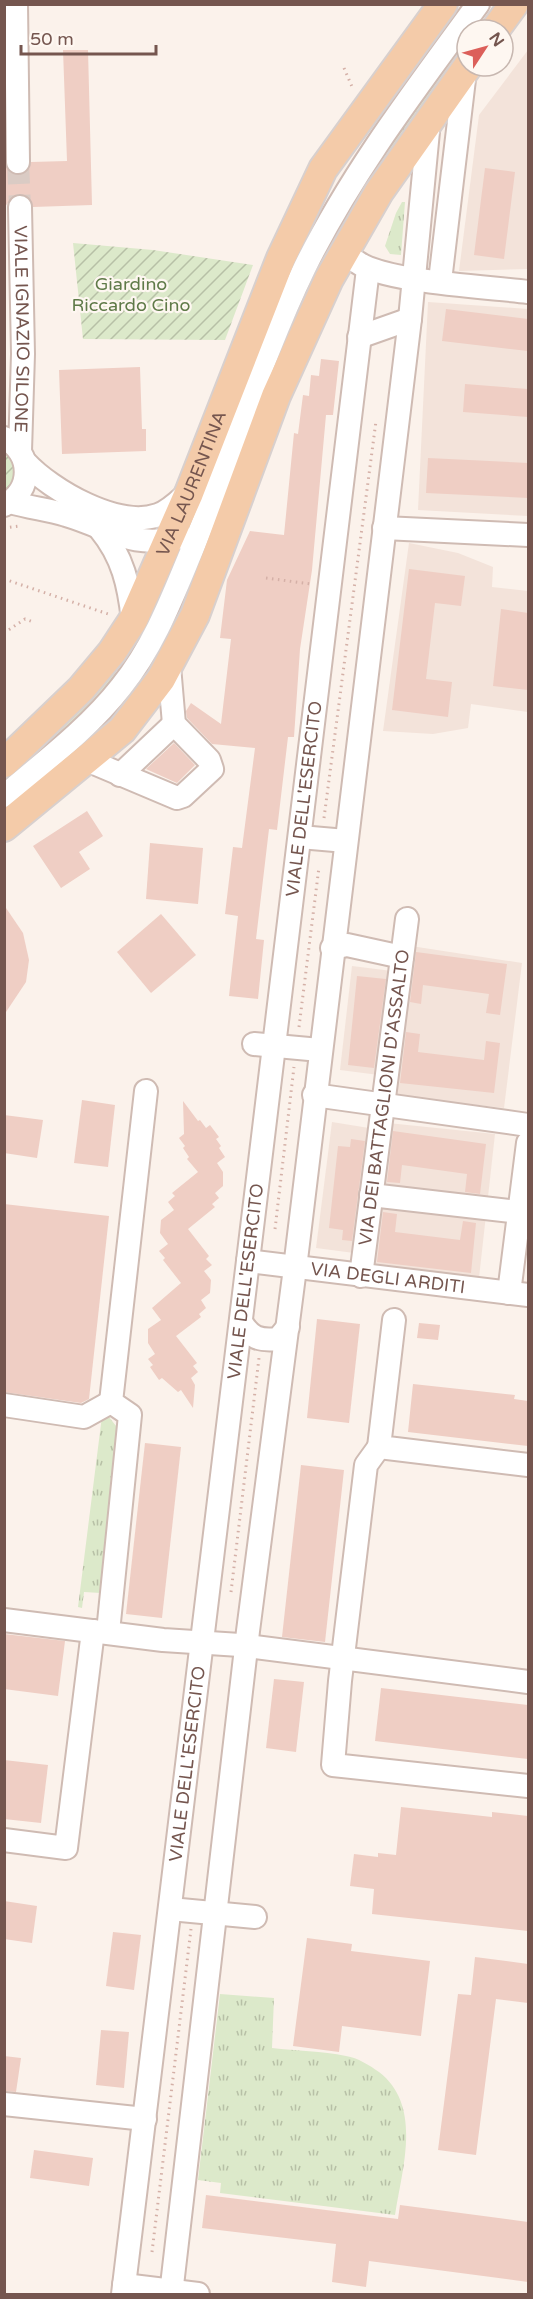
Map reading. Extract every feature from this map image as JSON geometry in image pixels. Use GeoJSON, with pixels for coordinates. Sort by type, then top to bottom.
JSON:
{"type":"FeatureCollection","features":[{"type":"Feature","properties":{"kind":"main road","name":"VIA LAURENTINA"},"geometry":{"type":"LineString","coordinates":[[4,763],[37,734],[91,677],[133,620],[189,493],[281,258],[323,168],[443,4]]}},
{"type":"Feature","properties":{"kind":"main road"},"geometry":{"type":"LineString","coordinates":[[504,18],[514,4]]}},
{"type":"Feature","properties":{"kind":"main road"},"geometry":{"type":"LineString","coordinates":[[4,827],[129,723],[169,666],[195,615],[280,389],[344,251],[379,192],[459,78]]}},
{"type":"Feature","properties":{"kind":"street"},"geometry":{"type":"LineString","coordinates":[[16,4],[18,162]]}},
{"type":"Feature","properties":{"kind":"street","name":"VIA LAURENTINA"},"geometry":{"type":"LineString","coordinates":[[4,796],[82,728],[122,687],[159,628],[200,534],[284,318],[328,221],[378,141],[478,4]]}},
{"type":"Feature","properties":{"kind":"street"},"geometry":{"type":"LineString","coordinates":[[440,281],[465,78]]}},
{"type":"Feature","properties":{"kind":"street"},"geometry":{"type":"LineString","coordinates":[[171,2293],[217,1913],[246,1646],[288,1327],[314,1095],[410,319],[429,120]]}},
{"type":"Feature","properties":{"kind":"street","name":"VIA LAURENTINA"},"geometry":{"type":"LineString","coordinates":[[323,168],[328,221],[344,251]]}},
{"type":"Feature","properties":{"kind":"street","name":"VIALE IGNAZIO SILONE"},"geometry":{"type":"LineString","coordinates":[[8,503],[25,484],[17,450],[23,354],[20,207]]}},
{"type":"Feature","properties":{"kind":"street"},"geometry":{"type":"LineString","coordinates":[[344,251],[368,269],[413,278],[528,292]]}},
{"type":"Feature","properties":{"kind":"street","name":"VIALE DELL'ESERCITO"},"geometry":{"type":"LineString","coordinates":[[124,2290],[248,1261],[264,1044],[300,837],[368,269]]}},
{"type":"Feature","properties":{"kind":"street"},"geometry":{"type":"LineString","coordinates":[[359,337],[410,319]]}},
{"type":"Feature","properties":{"kind":"street"},"geometry":{"type":"LineString","coordinates":[[17,450],[41,477],[65,493],[107,512],[127,518],[155,516],[166,512],[189,493]]}},
{"type":"Feature","properties":{"kind":"street"},"geometry":{"type":"LineString","coordinates":[[8,503],[72,517],[129,540],[169,540],[200,534],[230,522]]}},
{"type":"Feature","properties":{"kind":"street"},"geometry":{"type":"LineString","coordinates":[[384,528],[528,535]]}},
{"type":"Feature","properties":{"kind":"street"},"geometry":{"type":"LineString","coordinates":[[100,529],[114,547],[126,574],[133,620]]}},
{"type":"Feature","properties":{"kind":"street"},"geometry":{"type":"LineString","coordinates":[[87,760],[172,797],[183,796],[212,769],[211,764],[174,724],[169,666]]}},
{"type":"Feature","properties":{"kind":"street"},"geometry":{"type":"LineString","coordinates":[[120,775],[174,724]]}},
{"type":"Feature","properties":{"kind":"street"},"geometry":{"type":"LineString","coordinates":[[300,837],[346,841]]}},
{"type":"Feature","properties":{"kind":"street","name":"VIA DEI BATTAGLIONI D'ASSALTO"},"geometry":{"type":"LineString","coordinates":[[361,1276],[407,919]]}},
{"type":"Feature","properties":{"kind":"street"},"geometry":{"type":"LineString","coordinates":[[332,948],[348,945],[402,957]]}},
{"type":"Feature","properties":{"kind":"street"},"geometry":{"type":"LineString","coordinates":[[264,1044],[320,1050]]}},
{"type":"Feature","properties":{"kind":"street"},"geometry":{"type":"LineString","coordinates":[[111,1402],[146,1091]]}},
{"type":"Feature","properties":{"kind":"street"},"geometry":{"type":"LineString","coordinates":[[314,1095],[528,1125]]}},
{"type":"Feature","properties":{"kind":"street"},"geometry":{"type":"LineString","coordinates":[[519,1294],[519,1212],[528,1143]]}},
{"type":"Feature","properties":{"kind":"street"},"geometry":{"type":"LineString","coordinates":[[371,1195],[519,1212]]}},
{"type":"Feature","properties":{"kind":"street","name":"VIA DEGLI ARDITI"},"geometry":{"type":"LineString","coordinates":[[248,1261],[519,1294]]}},
{"type":"Feature","properties":{"kind":"street"},"geometry":{"type":"LineString","coordinates":[[394,1320],[379,1446],[366,1465],[333,1765],[528,1786]]}},
{"type":"Feature","properties":{"kind":"street"},"geometry":{"type":"LineString","coordinates":[[241,1322],[249,1334],[261,1341],[278,1339],[288,1327]]}},
{"type":"Feature","properties":{"kind":"street"},"geometry":{"type":"LineString","coordinates":[[4,1405],[84,1417],[111,1402]]}},
{"type":"Feature","properties":{"kind":"street"},"geometry":{"type":"LineString","coordinates":[[4,1840],[66,1848],[100,1632],[130,1415],[111,1402]]}},
{"type":"Feature","properties":{"kind":"street"},"geometry":{"type":"LineString","coordinates":[[379,1446],[528,1465]]}},
{"type":"Feature","properties":{"kind":"street"},"geometry":{"type":"LineString","coordinates":[[4,1620],[163,1640],[203,1641],[246,1646],[528,1682]]}},
{"type":"Feature","properties":{"kind":"street"},"geometry":{"type":"LineString","coordinates":[[170,1909],[255,1917]]}},
{"type":"Feature","properties":{"kind":"street"},"geometry":{"type":"LineString","coordinates":[[4,2104],[145,2119]]}},
{"type":"Feature","properties":{"kind":"street"},"geometry":{"type":"LineString","coordinates":[[124,2290],[198,2295]]}},
{"type":"Feature","properties":{"kind":"path"},"geometry":{"type":"LineString","coordinates":[[344,68],[355,94]]}},
{"type":"Feature","properties":{"kind":"path","name":"VIALE DELL'ESERCITO"},"geometry":{"type":"LineString","coordinates":[[324,818],[377,409]]}},
{"type":"Feature","properties":{"kind":"path"},"geometry":{"type":"LineString","coordinates":[[266,578],[315,584]]}},
{"type":"Feature","properties":{"kind":"path"},"geometry":{"type":"LineString","coordinates":[[4,579],[82,607],[133,620]]}},
{"type":"Feature","properties":{"kind":"path"},"geometry":{"type":"LineString","coordinates":[[4,633],[25,619],[33,622]]}},
{"type":"Feature","properties":{"kind":"path","name":"VIALE DELL'ESERCITO"},"geometry":{"type":"LineString","coordinates":[[298,1032],[319,867]]}},
{"type":"Feature","properties":{"kind":"path","name":"VIALE DELL'ESERCITO"},"geometry":{"type":"LineString","coordinates":[[275,1229],[294,1064]]}},
{"type":"Feature","properties":{"kind":"path","name":"VIALE DELL'ESERCITO"},"geometry":{"type":"LineString","coordinates":[[231,1592],[258,1369]]}},
{"type":"Feature","properties":{"kind":"path"},"geometry":{"type":"LineString","coordinates":[[152,2252],[192,1926]]}},
{"type":"Feature","properties":{"kind":"path"},"geometry":{"type":"LineString","coordinates":[[148,2190],[166,2192]]}},
{"type":"Feature","properties":{"kind":"shaded area"},"geometry":{"type":"Polygon","coordinates":[[[528,50],[528,269],[459,271],[479,115],[507,78],[515,78],[515,67],[528,50]]]}},
{"type":"Feature","properties":{"kind":"shaded area"},"geometry":{"type":"Polygon","coordinates":[[[428,302],[528,309],[528,516],[418,510],[428,302]]]}},
{"type":"Feature","properties":{"kind":"shaded area"},"geometry":{"type":"Polygon","coordinates":[[[409,543],[458,553],[493,567],[492,587],[528,591],[528,712],[471,704],[468,728],[433,734],[383,731],[409,543]]]}},
{"type":"Feature","properties":{"kind":"shaded area"},"geometry":{"type":"Polygon","coordinates":[[[411,946],[522,963],[504,1108],[394,1096],[411,946]]]}},
{"type":"Feature","properties":{"kind":"shaded area"},"geometry":{"type":"Polygon","coordinates":[[[352,966],[392,971],[379,1075],[340,1070],[352,966]]]}},
{"type":"Feature","properties":{"kind":"shaded area"},"geometry":{"type":"Polygon","coordinates":[[[332,1122],[369,1128],[354,1253],[316,1248],[332,1122]]]}},
{"type":"Feature","properties":{"kind":"shaded area"},"geometry":{"type":"Polygon","coordinates":[[[388,1123],[495,1134],[479,1278],[370,1267],[388,1123]]]}},
{"type":"Feature","properties":{"kind":"green space"},"geometry":{"type":"Polygon","coordinates":[[[455,54],[455,67],[394,151],[355,211],[349,206],[388,145],[455,54]]]}},
{"type":"Feature","properties":{"kind":"green space"},"geometry":{"type":"Polygon","coordinates":[[[402,202],[405,202],[401,255],[390,254],[385,246],[402,202]]]}},
{"type":"Feature","properties":{"kind":"green space","name":"Giardino Riccardo Cino"},"geometry":{"type":"Polygon","coordinates":[[[73,243],[153,250],[253,265],[225,340],[83,339],[73,243]]]}},
{"type":"Feature","properties":{"kind":"green space"},"geometry":{"type":"Polygon","coordinates":[[[5,451],[15,471],[13,482],[5,491],[5,451]]]}},
{"type":"Feature","properties":{"kind":"green space"},"geometry":{"type":"Polygon","coordinates":[[[112,670],[117,673],[85,709],[35,755],[33,753],[112,670]]]}},
{"type":"Feature","properties":{"kind":"green space"},"geometry":{"type":"Polygon","coordinates":[[[102,1416],[109,1417],[120,1431],[101,1593],[84,1592],[82,1608],[78,1607],[102,1416]]]}},
{"type":"Feature","properties":{"kind":"green space"},"geometry":{"type":"Polygon","coordinates":[[[220,1994],[274,1998],[272,2048],[350,2057],[379,2072],[393,2086],[401,2102],[406,2139],[405,2159],[395,2215],[220,2193],[221,2183],[198,2180],[220,1994]]]}},
{"type":"Feature","properties":{"kind":"building"},"geometry":{"type":"Polygon","coordinates":[[[63,50],[88,50],[92,205],[33,207],[27,196],[19,194],[13,196],[4,208],[4,163],[11,173],[19,175],[29,169],[31,162],[67,161],[63,50]]]}},
{"type":"Feature","properties":{"kind":"building"},"geometry":{"type":"Polygon","coordinates":[[[485,168],[515,172],[504,259],[474,255],[485,168]]]}},
{"type":"Feature","properties":{"kind":"building"},"geometry":{"type":"Polygon","coordinates":[[[446,309],[528,319],[528,351],[442,341],[446,309]]]}},
{"type":"Feature","properties":{"kind":"building"},"geometry":{"type":"Polygon","coordinates":[[[321,359],[339,361],[333,415],[326,415],[312,570],[300,649],[294,737],[288,737],[277,830],[269,829],[256,939],[264,940],[258,999],[229,996],[238,916],[225,914],[233,847],[242,848],[255,748],[212,744],[187,718],[186,711],[191,703],[221,724],[231,639],[220,638],[227,580],[250,531],[284,535],[294,433],[298,434],[303,395],[309,396],[311,375],[319,376],[321,359]]]}},
{"type":"Feature","properties":{"kind":"building"},"geometry":{"type":"Polygon","coordinates":[[[140,367],[142,429],[146,429],[146,451],[62,454],[59,370],[140,367]]]}},
{"type":"Feature","properties":{"kind":"building"},"geometry":{"type":"Polygon","coordinates":[[[465,384],[528,389],[528,417],[463,412],[465,384]]]}},
{"type":"Feature","properties":{"kind":"building"},"geometry":{"type":"Polygon","coordinates":[[[428,458],[528,463],[528,498],[426,493],[428,458]]]}},
{"type":"Feature","properties":{"kind":"building"},"geometry":{"type":"Polygon","coordinates":[[[409,569],[465,576],[461,606],[435,603],[426,679],[452,682],[448,717],[392,710],[409,569]]]}},
{"type":"Feature","properties":{"kind":"building"},"geometry":{"type":"Polygon","coordinates":[[[501,609],[528,613],[528,690],[493,686],[501,609]]]}},
{"type":"Feature","properties":{"kind":"building"},"geometry":{"type":"Polygon","coordinates":[[[174,743],[195,765],[177,783],[146,769],[174,743]]]}},
{"type":"Feature","properties":{"kind":"building"},"geometry":{"type":"Polygon","coordinates":[[[87,811],[103,836],[79,852],[90,869],[61,888],[33,846],[87,811]]]}},
{"type":"Feature","properties":{"kind":"building"},"geometry":{"type":"Polygon","coordinates":[[[150,843],[203,848],[198,904],[146,899],[150,843]]]}},
{"type":"Feature","properties":{"kind":"building"},"geometry":{"type":"Polygon","coordinates":[[[4,905],[23,933],[29,960],[26,982],[4,1015],[4,905]]]}},
{"type":"Feature","properties":{"kind":"building"},"geometry":{"type":"Polygon","coordinates":[[[161,914],[196,955],[151,993],[117,952],[161,914]]]}},
{"type":"Feature","properties":{"kind":"building"},"geometry":{"type":"Polygon","coordinates":[[[416,952],[507,964],[500,1015],[486,1013],[489,994],[423,985],[421,1004],[410,1002],[416,952]]]}},
{"type":"Feature","properties":{"kind":"building"},"geometry":{"type":"Polygon","coordinates":[[[357,976],[386,979],[374,1068],[348,1065],[357,976]]]}},
{"type":"Feature","properties":{"kind":"building"},"geometry":{"type":"Polygon","coordinates":[[[406,1032],[420,1034],[418,1052],[484,1060],[486,1041],[500,1043],[494,1093],[400,1083],[406,1032]]]}},
{"type":"Feature","properties":{"kind":"building"},"geometry":{"type":"Polygon","coordinates":[[[82,1100],[115,1105],[108,1167],[74,1163],[82,1100]]]}},
{"type":"Feature","properties":{"kind":"building"},"geometry":{"type":"Polygon","coordinates":[[[183,1101],[198,1121],[200,1120],[206,1128],[210,1125],[219,1137],[216,1139],[225,1157],[217,1163],[223,1172],[223,1186],[215,1193],[219,1198],[212,1204],[215,1207],[188,1229],[209,1256],[206,1259],[212,1265],[204,1271],[211,1280],[210,1293],[201,1300],[206,1308],[199,1314],[201,1317],[176,1336],[197,1363],[193,1366],[198,1372],[191,1378],[195,1385],[193,1408],[181,1390],[178,1392],[162,1378],[159,1380],[150,1367],[153,1365],[148,1359],[155,1354],[148,1343],[148,1329],[161,1320],[152,1308],[181,1283],[163,1260],[165,1258],[159,1251],[168,1244],[160,1233],[161,1220],[174,1210],[168,1202],[175,1196],[172,1193],[198,1172],[187,1159],[189,1157],[183,1148],[185,1146],[179,1138],[184,1134],[183,1101]]]}},
{"type":"Feature","properties":{"kind":"building"},"geometry":{"type":"Polygon","coordinates":[[[4,1115],[43,1120],[37,1158],[4,1153],[4,1115]]]}},
{"type":"Feature","properties":{"kind":"building"},"geometry":{"type":"Polygon","coordinates":[[[393,1131],[486,1144],[480,1194],[465,1192],[467,1174],[402,1165],[400,1183],[387,1182],[393,1131]]]}},
{"type":"Feature","properties":{"kind":"building"},"geometry":{"type":"Polygon","coordinates":[[[351,1139],[365,1141],[352,1241],[342,1240],[343,1230],[329,1228],[338,1146],[350,1147],[351,1139]]]}},
{"type":"Feature","properties":{"kind":"building"},"geometry":{"type":"Polygon","coordinates":[[[4,1204],[109,1216],[89,1399],[81,1403],[4,1392],[4,1204]]]}},
{"type":"Feature","properties":{"kind":"building"},"geometry":{"type":"Polygon","coordinates":[[[383,1212],[397,1214],[395,1232],[460,1240],[463,1221],[476,1223],[471,1273],[377,1262],[383,1212]]]}},
{"type":"Feature","properties":{"kind":"building"},"geometry":{"type":"Polygon","coordinates":[[[317,1319],[360,1324],[349,1423],[307,1418],[317,1319]]]}},
{"type":"Feature","properties":{"kind":"building"},"geometry":{"type":"Polygon","coordinates":[[[419,1323],[440,1325],[438,1340],[417,1338],[419,1323]]]}},
{"type":"Feature","properties":{"kind":"building"},"geometry":{"type":"Polygon","coordinates":[[[413,1384],[515,1395],[514,1399],[528,1401],[528,1446],[408,1432],[413,1384]]]}},
{"type":"Feature","properties":{"kind":"building"},"geometry":{"type":"Polygon","coordinates":[[[145,1443],[181,1447],[162,1618],[126,1614],[145,1443]]]}},
{"type":"Feature","properties":{"kind":"building"},"geometry":{"type":"Polygon","coordinates":[[[301,1465],[344,1470],[325,1642],[282,1637],[301,1465]]]}},
{"type":"Feature","properties":{"kind":"building"},"geometry":{"type":"Polygon","coordinates":[[[4,1634],[65,1641],[58,1696],[4,1689],[4,1634]]]}},
{"type":"Feature","properties":{"kind":"building"},"geometry":{"type":"Polygon","coordinates":[[[274,1679],[304,1682],[296,1752],[266,1748],[274,1679]]]}},
{"type":"Feature","properties":{"kind":"building"},"geometry":{"type":"Polygon","coordinates":[[[381,1688],[528,1705],[528,1759],[375,1741],[381,1688]]]}},
{"type":"Feature","properties":{"kind":"building"},"geometry":{"type":"Polygon","coordinates":[[[4,1760],[48,1765],[41,1823],[4,1819],[4,1760]]]}},
{"type":"Feature","properties":{"kind":"building"},"geometry":{"type":"Polygon","coordinates":[[[401,1807],[492,1817],[492,1812],[528,1816],[528,1931],[372,1914],[374,1889],[350,1886],[354,1854],[378,1857],[378,1853],[396,1855],[401,1807]]]}},
{"type":"Feature","properties":{"kind":"building"},"geometry":{"type":"Polygon","coordinates":[[[4,1901],[37,1906],[32,1943],[4,1939],[4,1901]]]}},
{"type":"Feature","properties":{"kind":"building"},"geometry":{"type":"Polygon","coordinates":[[[113,1932],[141,1935],[134,1990],[106,1986],[113,1932]]]}},
{"type":"Feature","properties":{"kind":"building"},"geometry":{"type":"Polygon","coordinates":[[[307,1938],[352,1944],[351,1951],[430,1961],[421,2036],[342,2026],[339,2052],[293,2046],[307,1938]]]}},
{"type":"Feature","properties":{"kind":"building"},"geometry":{"type":"Polygon","coordinates":[[[475,1957],[528,1964],[528,2003],[496,1999],[476,2155],[438,2150],[458,1994],[471,1995],[475,1957]]]}},
{"type":"Feature","properties":{"kind":"building"},"geometry":{"type":"Polygon","coordinates":[[[101,2030],[129,2032],[124,2088],[96,2085],[101,2030]]]}},
{"type":"Feature","properties":{"kind":"building"},"geometry":{"type":"Polygon","coordinates":[[[4,2056],[21,2058],[16,2092],[4,2091],[4,2056]]]}},
{"type":"Feature","properties":{"kind":"building"},"geometry":{"type":"Polygon","coordinates":[[[34,2150],[93,2158],[89,2186],[30,2178],[34,2150]]]}},
{"type":"Feature","properties":{"kind":"building"},"geometry":{"type":"Polygon","coordinates":[[[206,2195],[398,2219],[400,2205],[528,2222],[528,2282],[369,2261],[366,2287],[332,2282],[336,2244],[202,2228],[206,2195]]]}},
{"type":"Feature","properties":{"kind":"tunnel"},"geometry":{"type":"LineString","coordinates":[[18,162],[20,207]]}}]}
